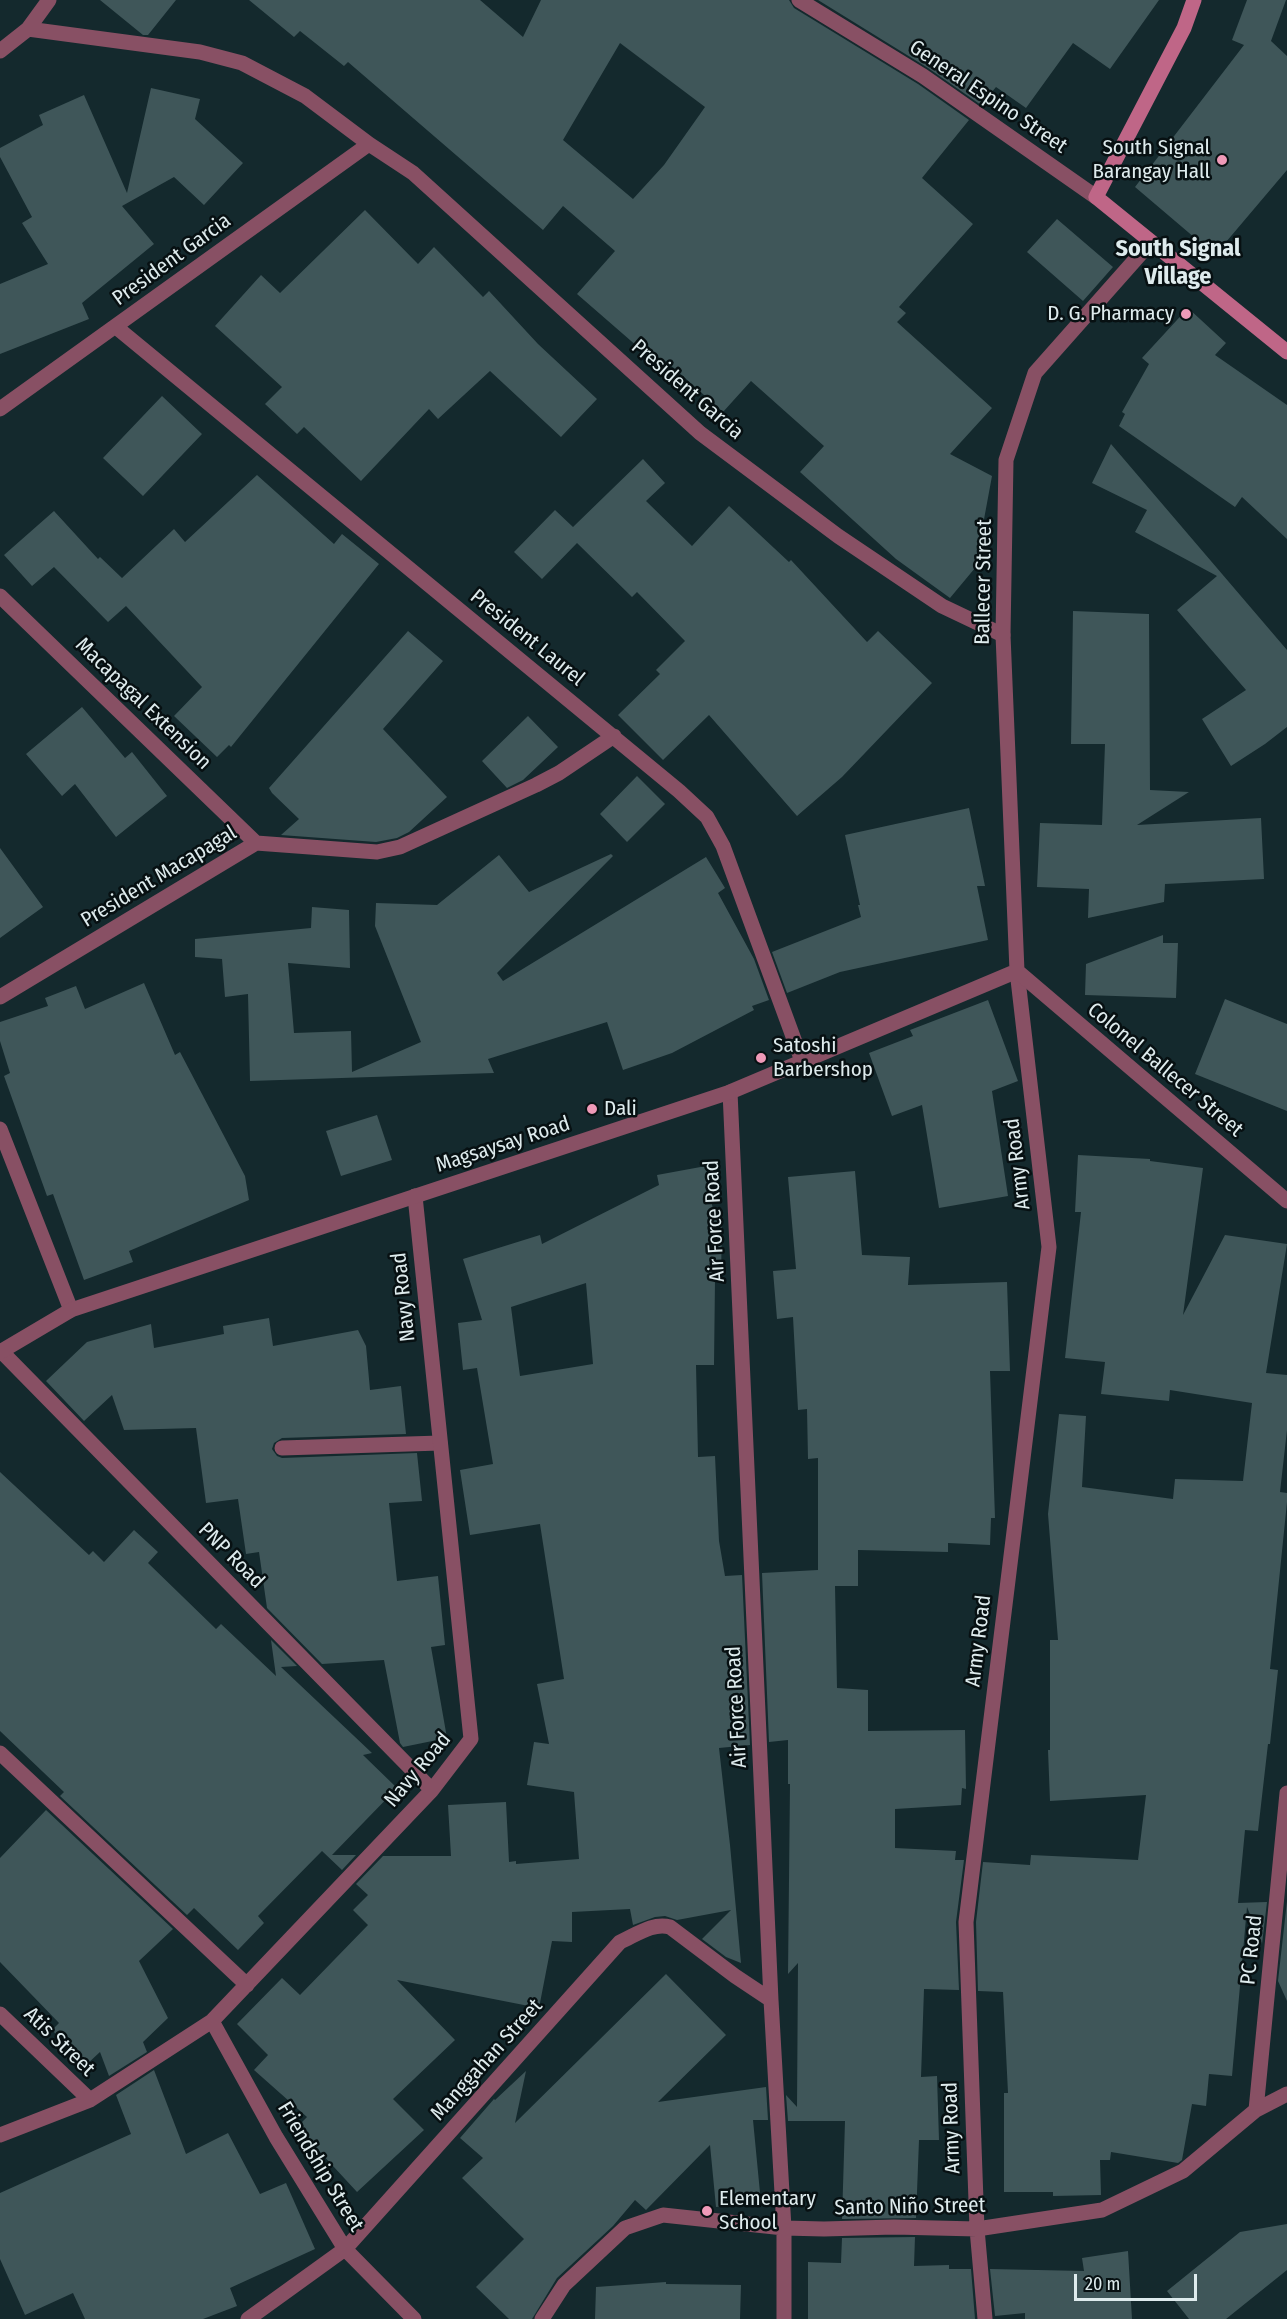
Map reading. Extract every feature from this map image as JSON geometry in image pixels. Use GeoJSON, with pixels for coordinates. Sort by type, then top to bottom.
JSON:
{"type":"FeatureCollection","features":[{"type":"Feature","properties":{"kind":"main road"},"geometry":{"type":"LineString","coordinates":[[1096,197],[1184,28],[1194,0]]}},
{"type":"Feature","properties":{"kind":"main road","name":"General Espino Street"},"geometry":{"type":"LineString","coordinates":[[1096,197],[1287,352]]}},
{"type":"Feature","properties":{"kind":"street"},"geometry":{"type":"LineString","coordinates":[[0,51],[28,29],[49,0]]}},
{"type":"Feature","properties":{"kind":"street","name":"General Espino Street"},"geometry":{"type":"LineString","coordinates":[[799,0],[923,76],[1096,197]]}},
{"type":"Feature","properties":{"kind":"street","name":"President Garcia"},"geometry":{"type":"LineString","coordinates":[[28,29],[200,52],[242,63],[305,96],[412,173],[700,433],[838,536],[942,606],[1003,635]]}},
{"type":"Feature","properties":{"kind":"street","name":"President Garcia"},"geometry":{"type":"LineString","coordinates":[[0,409],[369,144]]}},
{"type":"Feature","properties":{"kind":"street","name":"Ballecer Street"},"geometry":{"type":"LineString","coordinates":[[1017,971],[1003,635],[1006,460],[1035,374],[1150,242]]}},
{"type":"Feature","properties":{"kind":"street","name":"President Laurel"},"geometry":{"type":"LineString","coordinates":[[116,327],[614,736],[707,817],[723,846],[802,1061]]}},
{"type":"Feature","properties":{"kind":"street","name":"Macapagal Extension"},"geometry":{"type":"LineString","coordinates":[[0,596],[256,843]]}},
{"type":"Feature","properties":{"kind":"street","name":"President Macapagal"},"geometry":{"type":"LineString","coordinates":[[0,997],[256,843],[377,852],[400,847],[559,773],[614,736]]}},
{"type":"Feature","properties":{"kind":"street","name":"Magsaysay Road"},"geometry":{"type":"LineString","coordinates":[[0,1352],[71,1310],[730,1092],[1017,971]]}},
{"type":"Feature","properties":{"kind":"street","name":"Colonel Ballecer Street"},"geometry":{"type":"LineString","coordinates":[[1017,971],[1287,1200]]}},
{"type":"Feature","properties":{"kind":"street","name":"Army Road"},"geometry":{"type":"LineString","coordinates":[[985,2319],[977,2229],[966,1922],[1049,1247],[1017,971]]}},
{"type":"Feature","properties":{"kind":"street","name":"Air Force Road"},"geometry":{"type":"LineString","coordinates":[[730,1092],[771,2000],[784,2228],[784,2319]]}},
{"type":"Feature","properties":{"kind":"street"},"geometry":{"type":"LineString","coordinates":[[0,1130],[71,1310]]}},
{"type":"Feature","properties":{"kind":"street","name":"Navy Road"},"geometry":{"type":"LineString","coordinates":[[0,2135],[90,2100],[212,2021],[432,1790],[471,1739],[415,1196]]}},
{"type":"Feature","properties":{"kind":"street","name":"PNP Road"},"geometry":{"type":"LineString","coordinates":[[0,1352],[432,1790]]}},
{"type":"Feature","properties":{"kind":"street"},"geometry":{"type":"LineString","coordinates":[[282,1448],[440,1443]]}},
{"type":"Feature","properties":{"kind":"street"},"geometry":{"type":"LineString","coordinates":[[0,1753],[246,1985]]}},
{"type":"Feature","properties":{"kind":"street","name":"PC Road"},"geometry":{"type":"LineString","coordinates":[[1256,2110],[1287,1793]]}},
{"type":"Feature","properties":{"kind":"street","name":"Manggahan Street"},"geometry":{"type":"LineString","coordinates":[[248,2319],[345,2249],[620,1942],[661,1924],[670,1926],[735,1976],[771,2000]]}},
{"type":"Feature","properties":{"kind":"street","name":"Atis Street"},"geometry":{"type":"LineString","coordinates":[[0,2014],[90,2100]]}},
{"type":"Feature","properties":{"kind":"street","name":"Friendship Street"},"geometry":{"type":"LineString","coordinates":[[212,2021],[276,2137],[345,2249],[414,2319]]}},
{"type":"Feature","properties":{"kind":"street","name":"Santo Niño Street"},"geometry":{"type":"LineString","coordinates":[[542,2319],[564,2285],[625,2228],[663,2215],[784,2228],[977,2229],[1102,2210],[1183,2172],[1256,2110],[1287,2094]]}},
{"type":"Feature","properties":{"kind":"building"},"geometry":{"type":"Polygon","coordinates":[[[100,0],[176,0],[148,35],[143,35],[100,0]]]}},
{"type":"Feature","properties":{"kind":"building"},"geometry":{"type":"Polygon","coordinates":[[[249,0],[480,0],[523,37],[541,0],[789,0],[794,8],[918,84],[969,120],[922,178],[973,224],[899,307],[906,313],[897,322],[992,408],[950,454],[992,476],[975,568],[950,598],[896,559],[800,472],[824,446],[751,381],[723,412],[666,361],[661,367],[577,294],[615,251],[563,206],[543,230],[348,62],[344,66],[300,31],[294,37],[249,0]],[[620,43],[563,140],[633,199],[664,165],[705,107],[620,43]]]}},
{"type":"Feature","properties":{"kind":"building"},"geometry":{"type":"Polygon","coordinates":[[[818,0],[1159,0],[1110,69],[1073,43],[1026,108],[996,87],[981,105],[928,68],[818,0]]]}},
{"type":"Feature","properties":{"kind":"building","name":"South Signal Barangay Hall"},"geometry":{"type":"Polygon","coordinates":[[[1247,0],[1286,0],[1271,41],[1287,56],[1287,170],[1215,255],[1135,187],[1244,45],[1232,40],[1247,0]]]}},
{"type":"Feature","properties":{"kind":"building"},"geometry":{"type":"Polygon","coordinates":[[[151,88],[200,99],[195,119],[243,163],[204,205],[174,177],[122,206],[154,244],[82,303],[89,319],[0,354],[0,284],[48,264],[22,223],[32,217],[0,157],[0,148],[43,125],[39,115],[84,95],[127,193],[151,88]]]}},
{"type":"Feature","properties":{"kind":"building"},"geometry":{"type":"Polygon","coordinates":[[[365,210],[418,264],[434,247],[483,297],[489,291],[538,344],[597,399],[561,437],[490,371],[438,419],[429,409],[361,481],[304,427],[297,434],[265,404],[282,387],[215,326],[261,275],[280,293],[365,210]]]}},
{"type":"Feature","properties":{"kind":"building"},"geometry":{"type":"Polygon","coordinates":[[[1057,219],[1113,267],[1083,301],[1027,252],[1057,219]]]}},
{"type":"Feature","properties":{"kind":"building"},"geometry":{"type":"Polygon","coordinates":[[[1188,308],[1226,343],[1215,355],[1287,405],[1287,539],[1242,497],[1235,507],[1119,426],[1125,414],[1122,412],[1149,364],[1142,358],[1188,308]]]}},
{"type":"Feature","properties":{"kind":"building"},"geometry":{"type":"Polygon","coordinates":[[[162,396],[202,434],[143,496],[103,458],[162,396]]]}},
{"type":"Feature","properties":{"kind":"building"},"geometry":{"type":"Polygon","coordinates":[[[1111,444],[1287,650],[1287,727],[1231,766],[1202,719],[1246,690],[1177,610],[1217,576],[1135,532],[1147,510],[1092,483],[1111,444]]]}},
{"type":"Feature","properties":{"kind":"building"},"geometry":{"type":"Polygon","coordinates":[[[643,459],[665,483],[646,501],[692,546],[729,506],[789,562],[791,560],[867,642],[878,631],[932,683],[842,777],[797,816],[709,715],[663,760],[618,715],[660,674],[656,670],[685,641],[637,592],[632,597],[577,543],[542,579],[514,552],[555,510],[573,527],[643,459]]]}},
{"type":"Feature","properties":{"kind":"building"},"geometry":{"type":"Polygon","coordinates":[[[257,475],[334,544],[342,534],[379,564],[231,747],[229,745],[217,757],[174,716],[202,687],[126,606],[108,622],[54,567],[32,586],[4,555],[54,511],[98,559],[100,557],[122,578],[174,529],[185,542],[257,475]]]}},
{"type":"Feature","properties":{"kind":"building"},"geometry":{"type":"Polygon","coordinates":[[[1073,611],[1149,614],[1150,790],[1189,792],[1137,825],[1261,818],[1264,879],[1165,884],[1164,902],[1088,918],[1089,889],[1037,887],[1040,823],[1102,825],[1105,744],[1071,744],[1073,611]]]}},
{"type":"Feature","properties":{"kind":"building"},"geometry":{"type":"Polygon","coordinates":[[[408,631],[443,661],[383,729],[447,797],[409,832],[397,838],[376,842],[281,835],[299,819],[269,788],[408,631]]]}},
{"type":"Feature","properties":{"kind":"building"},"geometry":{"type":"Polygon","coordinates":[[[82,707],[125,758],[132,752],[167,796],[116,837],[75,784],[62,796],[26,754],[82,707]]]}},
{"type":"Feature","properties":{"kind":"building"},"geometry":{"type":"Polygon","coordinates":[[[528,716],[558,747],[523,780],[507,788],[482,761],[528,716]]]}},
{"type":"Feature","properties":{"kind":"building"},"geometry":{"type":"Polygon","coordinates":[[[637,776],[665,804],[627,842],[600,814],[637,776]]]}},
{"type":"Feature","properties":{"kind":"building"},"geometry":{"type":"Polygon","coordinates":[[[969,808],[985,886],[977,886],[988,940],[840,972],[787,993],[772,952],[861,917],[845,835],[969,808]]]}},
{"type":"Feature","properties":{"kind":"building"},"geometry":{"type":"Polygon","coordinates":[[[0,848],[43,907],[0,938],[0,848]]]}},
{"type":"Feature","properties":{"kind":"building"},"geometry":{"type":"Polygon","coordinates":[[[611,854],[613,856],[497,973],[503,981],[706,857],[725,888],[718,893],[754,959],[769,1000],[752,1006],[754,1010],[672,1053],[623,1070],[607,1022],[488,1059],[494,1073],[250,1081],[248,994],[225,997],[222,959],[195,957],[195,939],[311,928],[312,907],[349,910],[350,968],[288,963],[294,1033],[351,1031],[352,1072],[421,1042],[375,926],[376,903],[437,905],[499,855],[529,892],[611,854]]]}},
{"type":"Feature","properties":{"kind":"building"},"geometry":{"type":"Polygon","coordinates":[[[1163,935],[1163,943],[1178,943],[1176,998],[1085,995],[1086,964],[1163,935]]]}},
{"type":"Feature","properties":{"kind":"building"},"geometry":{"type":"Polygon","coordinates":[[[144,983],[175,1055],[180,1052],[245,1176],[249,1200],[129,1251],[133,1262],[84,1280],[53,1194],[47,1196],[4,1076],[10,1073],[0,1041],[0,1022],[48,1006],[45,998],[76,986],[85,1009],[144,983]]]}},
{"type":"Feature","properties":{"kind":"building"},"geometry":{"type":"Polygon","coordinates":[[[1225,999],[1287,1024],[1287,1111],[1195,1074],[1225,999]]]}},
{"type":"Feature","properties":{"kind":"building"},"geometry":{"type":"Polygon","coordinates":[[[988,1000],[1018,1081],[992,1091],[1008,1196],[939,1208],[922,1105],[892,1116],[869,1053],[913,1036],[910,1030],[988,1000]]]}},
{"type":"Feature","properties":{"kind":"building"},"geometry":{"type":"Polygon","coordinates":[[[377,1115],[392,1160],[341,1176],[326,1131],[377,1115]]]}},
{"type":"Feature","properties":{"kind":"building"},"geometry":{"type":"Polygon","coordinates":[[[1078,1155],[1150,1159],[1150,1161],[1203,1168],[1183,1315],[1225,1235],[1287,1244],[1266,1373],[1287,1375],[1287,1430],[1280,1492],[1287,1493],[1287,1502],[1270,1669],[1278,1670],[1270,1744],[1268,1744],[1258,1831],[1245,1830],[1238,1903],[1267,1902],[1262,1944],[1247,1907],[1232,2076],[1209,2074],[1206,2106],[1192,2104],[1182,2160],[1178,2163],[1111,2152],[1110,2160],[1100,2160],[1101,2195],[1053,2196],[1053,2192],[1004,2192],[1004,2093],[1008,2093],[1003,1992],[978,1991],[976,1922],[983,1862],[1030,1865],[1031,1855],[1138,1860],[1146,1795],[1050,1801],[1048,1750],[1050,1750],[1050,1640],[1058,1640],[1048,1514],[1059,1414],[1086,1416],[1082,1487],[1173,1499],[1175,1479],[1243,1481],[1252,1403],[1170,1390],[1169,1401],[1101,1394],[1105,1362],[1065,1358],[1081,1212],[1075,1212],[1078,1155]]]}},
{"type":"Feature","properties":{"kind":"building"},"geometry":{"type":"Polygon","coordinates":[[[706,1166],[714,1217],[722,1217],[721,1280],[715,1280],[714,1365],[696,1365],[698,1457],[715,1456],[719,1541],[725,1576],[742,1575],[750,1745],[719,1748],[741,1963],[726,1957],[702,1939],[731,1910],[677,1920],[665,1916],[655,1917],[633,1925],[630,1909],[572,1912],[572,1942],[552,1941],[539,2008],[397,1980],[455,2040],[393,2099],[424,2130],[357,2192],[297,2127],[307,2117],[254,2070],[268,2055],[237,2024],[282,1978],[300,1995],[368,1925],[353,1910],[368,1895],[356,1884],[383,1856],[451,1856],[448,1805],[506,1802],[509,1862],[516,1861],[516,1864],[579,1859],[574,1792],[527,1785],[534,1742],[549,1744],[537,1684],[564,1679],[540,1524],[470,1535],[460,1470],[493,1464],[477,1368],[463,1370],[458,1323],[482,1320],[463,1259],[540,1235],[542,1244],[659,1185],[657,1175],[706,1166]],[[586,1283],[511,1307],[520,1376],[593,1364],[586,1283]]]}},
{"type":"Feature","properties":{"kind":"building"},"geometry":{"type":"Polygon","coordinates":[[[855,1171],[862,1255],[910,1257],[908,1285],[1007,1282],[1010,1371],[990,1371],[995,1518],[991,1518],[990,1545],[948,1543],[948,1552],[858,1550],[858,1586],[835,1586],[837,1688],[868,1690],[868,1731],[965,1730],[966,1789],[962,1788],[961,1805],[895,1809],[895,1848],[956,1851],[955,1860],[964,1860],[956,1922],[959,1990],[924,1989],[921,2077],[937,2076],[939,2140],[919,2140],[916,2218],[842,2219],[845,2121],[788,2121],[786,2095],[797,2107],[798,1963],[788,1974],[790,1784],[788,1784],[788,1740],[769,1742],[762,1573],[818,1570],[818,1458],[808,1459],[807,1409],[798,1410],[793,1317],[777,1319],[773,1271],[796,1269],[788,1177],[855,1171]]]}},
{"type":"Feature","properties":{"kind":"building"},"geometry":{"type":"Polygon","coordinates":[[[269,1318],[273,1346],[358,1330],[366,1346],[370,1390],[401,1386],[406,1434],[282,1438],[274,1443],[272,1449],[277,1456],[282,1458],[417,1453],[422,1501],[389,1503],[397,1581],[438,1576],[445,1645],[431,1647],[447,1738],[403,1747],[400,1743],[384,1660],[322,1664],[267,1608],[259,1552],[246,1554],[238,1499],[206,1503],[196,1428],[124,1430],[112,1395],[84,1421],[46,1381],[87,1342],[151,1324],[154,1348],[224,1334],[223,1326],[269,1318]]]}},
{"type":"Feature","properties":{"kind":"building"},"geometry":{"type":"Polygon","coordinates":[[[0,1472],[89,1555],[93,1551],[104,1562],[134,1530],[158,1552],[148,1563],[216,1629],[221,1624],[276,1676],[271,1640],[297,1666],[281,1667],[372,1753],[363,1755],[397,1788],[332,1855],[356,1855],[342,1870],[322,1851],[258,1916],[264,1923],[238,1950],[194,1908],[187,1915],[60,1796],[64,1792],[0,1731],[0,1472]]]}},
{"type":"Feature","properties":{"kind":"building"},"geometry":{"type":"Polygon","coordinates":[[[46,1810],[173,1929],[139,1961],[168,2018],[143,2042],[147,2052],[109,2076],[100,2052],[86,2065],[52,2030],[59,2023],[0,1962],[0,1858],[46,1810]]]}},
{"type":"Feature","properties":{"kind":"building"},"geometry":{"type":"Polygon","coordinates":[[[1287,1901],[1287,2001],[1278,1981],[1287,1901]]]}},
{"type":"Feature","properties":{"kind":"building"},"geometry":{"type":"Polygon","coordinates":[[[666,1974],[726,2035],[658,2102],[766,2087],[768,2120],[753,2120],[761,2203],[716,2207],[710,2145],[646,2210],[635,2200],[613,2226],[557,2278],[532,2319],[509,2319],[476,2287],[524,2239],[462,2178],[483,2158],[460,2138],[494,2099],[526,2071],[515,2123],[666,1974]]]}},
{"type":"Feature","properties":{"kind":"building"},"geometry":{"type":"Polygon","coordinates":[[[154,2070],[186,2154],[228,2133],[260,2194],[286,2183],[315,2249],[230,2288],[237,2306],[203,2319],[85,2319],[73,2293],[25,2315],[0,2259],[0,2193],[131,2134],[116,2095],[154,2070]]]}},
{"type":"Feature","properties":{"kind":"building"},"geometry":{"type":"Polygon","coordinates":[[[1287,2224],[1287,2270],[1226,2319],[1189,2319],[1167,2291],[1240,2232],[1287,2224]]]}},
{"type":"Feature","properties":{"kind":"building"},"geometry":{"type":"Polygon","coordinates":[[[915,2237],[914,2266],[949,2265],[949,2269],[971,2269],[975,2319],[808,2319],[808,2262],[841,2263],[842,2238],[915,2237]]]}},
{"type":"Feature","properties":{"kind":"building"},"geometry":{"type":"Polygon","coordinates":[[[1128,2251],[1132,2319],[1025,2319],[1025,2313],[995,2316],[990,2269],[1084,2271],[1082,2258],[1128,2251]]]}},
{"type":"Feature","properties":{"kind":"building"},"geometry":{"type":"Polygon","coordinates":[[[666,2282],[666,2284],[741,2285],[740,2319],[595,2319],[596,2287],[666,2282]]]}},
{"type":"Feature","properties":{"kind":"place","name":"South Signal Barangay Hall"},"geometry":{"type":"Point","coordinates":[1222,160]}},
{"type":"Feature","properties":{"kind":"place","name":"D. G. Pharmacy"},"geometry":{"type":"Point","coordinates":[1186,314]}},
{"type":"Feature","properties":{"kind":"place","name":"Satoshi Barbershop"},"geometry":{"type":"Point","coordinates":[761,1058]}},
{"type":"Feature","properties":{"kind":"place","name":"Dali"},"geometry":{"type":"Point","coordinates":[592,1109]}},
{"type":"Feature","properties":{"kind":"place","name":"Elementary School"},"geometry":{"type":"Point","coordinates":[707,2211]}},
{"type":"Feature","properties":{"kind":"district","name":"South Signal Village"},"geometry":{"type":"Point","coordinates":[1178,263]}}]}
